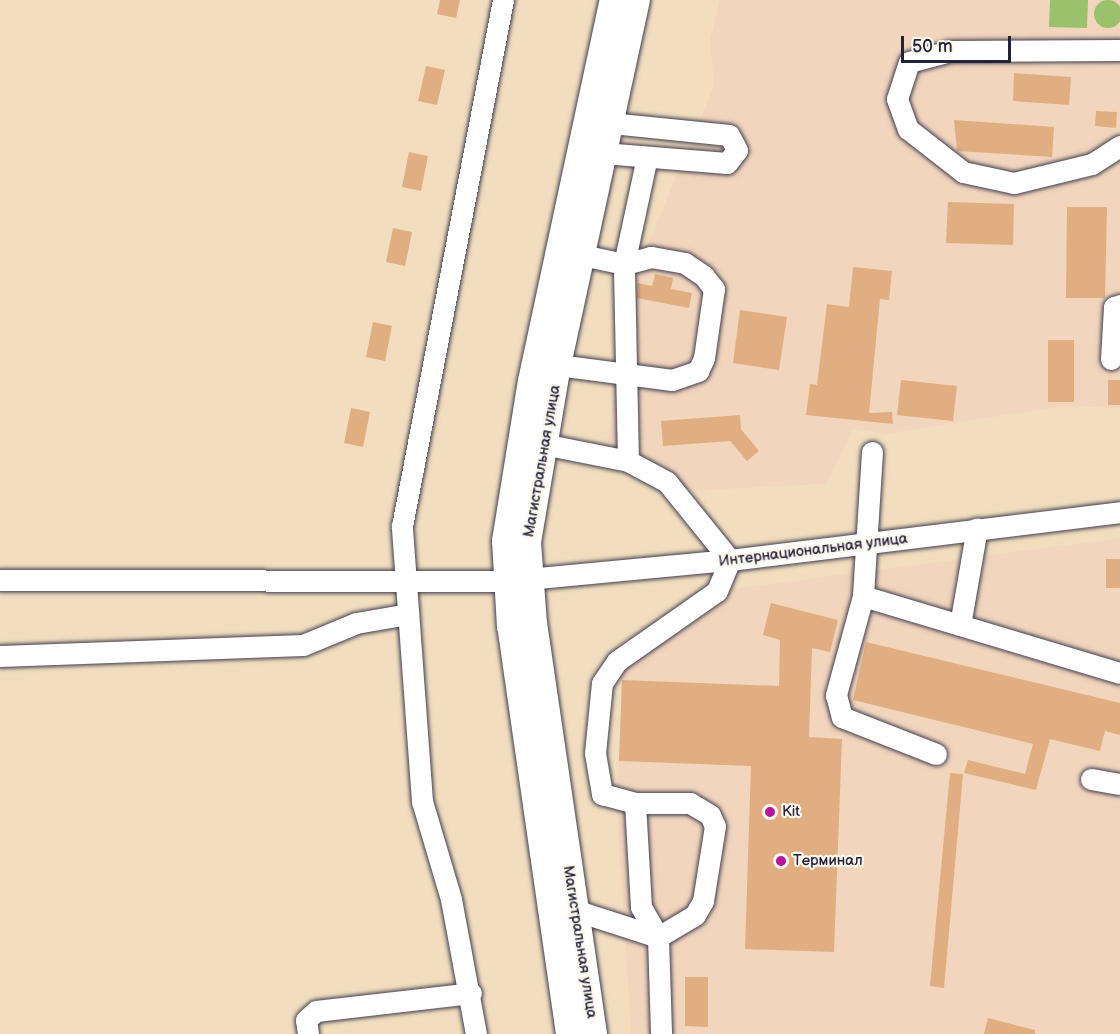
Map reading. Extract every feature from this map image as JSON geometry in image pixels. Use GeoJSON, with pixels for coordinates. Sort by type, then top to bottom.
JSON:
{"type":"FeatureCollection","features":[{"type":"Feature","properties":{"kind":"main road","name":"Магистральная улица"},"geometry":{"type":"LineString","coordinates":[[569,1034],[564,914],[507,508],[531,381],[613,0]]}},
{"type":"Feature","properties":{"kind":"main road","name":"Магистральная улица"},"geometry":{"type":"LineString","coordinates":[[517,580],[558,365],[637,0]]}},
{"type":"Feature","properties":{"kind":"main road","name":"Магистральная улица"},"geometry":{"type":"LineString","coordinates":[[564,914],[594,1034]]}},
{"type":"Feature","properties":{"kind":"street"},"geometry":{"type":"LineString","coordinates":[[476,1034],[471,993],[422,801],[402,526],[503,0]]}},
{"type":"Feature","properties":{"kind":"street"},"geometry":{"type":"LineString","coordinates":[[1120,50],[950,51],[909,62],[897,99],[908,129],[963,172],[1014,183],[1092,164],[1120,146]]}},
{"type":"Feature","properties":{"kind":"street"},"geometry":{"type":"LineString","coordinates":[[603,153],[727,163],[737,145],[729,135],[610,123]]}},
{"type":"Feature","properties":{"kind":"street"},"geometry":{"type":"LineString","coordinates":[[628,461],[624,264],[647,157]]}},
{"type":"Feature","properties":{"kind":"street"},"geometry":{"type":"LineString","coordinates":[[558,365],[672,380],[698,371],[714,289],[685,263],[651,257],[624,264],[582,255]]}},
{"type":"Feature","properties":{"kind":"street"},"geometry":{"type":"LineString","coordinates":[[1112,359],[1114,307],[1120,305]]}},
{"type":"Feature","properties":{"kind":"street"},"geometry":{"type":"LineString","coordinates":[[543,444],[628,461],[667,482],[730,560],[717,591],[617,661],[602,683],[596,784],[602,794],[635,802],[690,803],[710,815],[715,826],[703,901],[695,915],[658,937],[564,914]]}},
{"type":"Feature","properties":{"kind":"street"},"geometry":{"type":"LineString","coordinates":[[872,452],[863,596],[836,695],[842,717],[936,754]]}},
{"type":"Feature","properties":{"kind":"street","name":"Интернациональная улица"},"geometry":{"type":"LineString","coordinates":[[0,580],[517,580],[730,560],[1120,512]]}},
{"type":"Feature","properties":{"kind":"street"},"geometry":{"type":"LineString","coordinates":[[960,625],[977,528]]}},
{"type":"Feature","properties":{"kind":"street"},"geometry":{"type":"LineString","coordinates":[[863,596],[1120,674]]}},
{"type":"Feature","properties":{"kind":"street"},"geometry":{"type":"LineString","coordinates":[[0,656],[303,645],[356,623],[408,614]]}},
{"type":"Feature","properties":{"kind":"street"},"geometry":{"type":"LineString","coordinates":[[1091,779],[1120,784]]}},
{"type":"Feature","properties":{"kind":"street"},"geometry":{"type":"LineString","coordinates":[[635,802],[641,907],[658,937],[661,1034]]}},
{"type":"Feature","properties":{"kind":"street"},"geometry":{"type":"LineString","coordinates":[[308,1034],[306,1020],[316,1011],[471,993]]}},
{"type":"Feature","properties":{"kind":"shaded area"},"geometry":{"type":"Polygon","coordinates":[[[720,0],[1120,0],[1120,408],[1063,406],[885,434],[853,429],[826,484],[660,492],[608,442],[628,292],[714,86],[710,40],[720,0]]]}},
{"type":"Feature","properties":{"kind":"shaded area"},"geometry":{"type":"Polygon","coordinates":[[[1120,538],[1120,1034],[631,1034],[617,810],[623,646],[724,590],[1120,538]]]}},
{"type":"Feature","properties":{"kind":"green space"},"geometry":{"type":"Polygon","coordinates":[[[1050,0],[1088,0],[1087,28],[1049,27],[1050,0]]]}},
{"type":"Feature","properties":{"kind":"green space"},"geometry":{"type":"Polygon","coordinates":[[[1108,0],[1118,4],[1122,14],[1118,24],[1108,28],[1098,24],[1094,14],[1098,4],[1108,0]]]}},
{"type":"Feature","properties":{"kind":"building"},"geometry":{"type":"Polygon","coordinates":[[[440,0],[460,0],[456,18],[437,14],[440,0]]]}},
{"type":"Feature","properties":{"kind":"building"},"geometry":{"type":"Polygon","coordinates":[[[426,66],[445,70],[437,105],[418,101],[426,66]]]}},
{"type":"Feature","properties":{"kind":"building"},"geometry":{"type":"Polygon","coordinates":[[[1014,73],[1071,77],[1069,105],[1013,101],[1014,73]]]}},
{"type":"Feature","properties":{"kind":"building"},"geometry":{"type":"Polygon","coordinates":[[[1096,111],[1117,112],[1116,128],[1095,126],[1096,111]]]}},
{"type":"Feature","properties":{"kind":"building"},"geometry":{"type":"Polygon","coordinates":[[[954,120],[1054,127],[1052,157],[957,151],[954,120]]]}},
{"type":"Feature","properties":{"kind":"building"},"geometry":{"type":"Polygon","coordinates":[[[409,152],[428,156],[421,191],[402,187],[409,152]]]}},
{"type":"Feature","properties":{"kind":"building"},"geometry":{"type":"Polygon","coordinates":[[[948,202],[1014,204],[1013,245],[946,243],[948,202]]]}},
{"type":"Feature","properties":{"kind":"building"},"geometry":{"type":"Polygon","coordinates":[[[1067,207],[1107,207],[1105,298],[1066,298],[1067,207]]]}},
{"type":"Feature","properties":{"kind":"building"},"geometry":{"type":"Polygon","coordinates":[[[393,228],[412,232],[405,266],[386,262],[393,228]]]}},
{"type":"Feature","properties":{"kind":"building"},"geometry":{"type":"Polygon","coordinates":[[[853,267],[892,271],[889,300],[880,299],[869,413],[892,412],[893,424],[806,415],[810,384],[817,385],[827,304],[849,307],[853,267]]]}},
{"type":"Feature","properties":{"kind":"building"},"geometry":{"type":"Polygon","coordinates":[[[655,274],[673,278],[671,289],[692,293],[689,308],[637,298],[638,283],[652,286],[655,274]]]}},
{"type":"Feature","properties":{"kind":"building"},"geometry":{"type":"Polygon","coordinates":[[[740,310],[787,317],[779,370],[733,363],[740,310]]]}},
{"type":"Feature","properties":{"kind":"building"},"geometry":{"type":"Polygon","coordinates":[[[373,322],[392,326],[385,361],[366,357],[373,322]]]}},
{"type":"Feature","properties":{"kind":"building"},"geometry":{"type":"Polygon","coordinates":[[[1048,340],[1074,340],[1074,402],[1048,402],[1048,340]]]}},
{"type":"Feature","properties":{"kind":"building"},"geometry":{"type":"Polygon","coordinates":[[[901,380],[957,386],[953,421],[897,415],[901,380]]]}},
{"type":"Feature","properties":{"kind":"building"},"geometry":{"type":"Polygon","coordinates":[[[1108,380],[1120,380],[1120,405],[1108,405],[1108,380]]]}},
{"type":"Feature","properties":{"kind":"building"},"geometry":{"type":"Polygon","coordinates":[[[351,408],[370,412],[363,447],[344,443],[351,408]]]}},
{"type":"Feature","properties":{"kind":"building"},"geometry":{"type":"Polygon","coordinates":[[[740,415],[741,429],[759,451],[747,461],[730,441],[663,446],[661,421],[740,415]]]}},
{"type":"Feature","properties":{"kind":"building"},"geometry":{"type":"Polygon","coordinates":[[[1106,559],[1120,559],[1120,588],[1106,588],[1106,559]]]}},
{"type":"Feature","properties":{"kind":"building"},"geometry":{"type":"Polygon","coordinates":[[[771,603],[838,620],[830,652],[812,648],[809,737],[842,739],[834,952],[745,949],[751,766],[619,761],[622,680],[779,686],[780,640],[763,635],[771,603]]]}},
{"type":"Feature","properties":{"kind":"building"},"geometry":{"type":"Polygon","coordinates":[[[866,642],[1120,703],[1120,735],[1105,731],[1100,751],[1050,739],[1036,790],[964,773],[968,760],[1025,774],[1033,744],[853,700],[866,642]]]}},
{"type":"Feature","properties":{"kind":"building"},"geometry":{"type":"Polygon","coordinates":[[[950,773],[963,774],[944,988],[930,986],[950,773]]]}},
{"type":"Feature","properties":{"kind":"building"},"geometry":{"type":"Polygon","coordinates":[[[685,977],[708,977],[708,1027],[685,1026],[685,977]]]}},
{"type":"Feature","properties":{"kind":"building"},"geometry":{"type":"Polygon","coordinates":[[[988,1018],[1035,1030],[1035,1034],[984,1034],[988,1018]]]}},
{"type":"Feature","properties":{"kind":"place","name":"Kit"},"geometry":{"type":"Point","coordinates":[770,812]}},
{"type":"Feature","properties":{"kind":"place","name":"Терминал"},"geometry":{"type":"Point","coordinates":[781,861]}}]}
